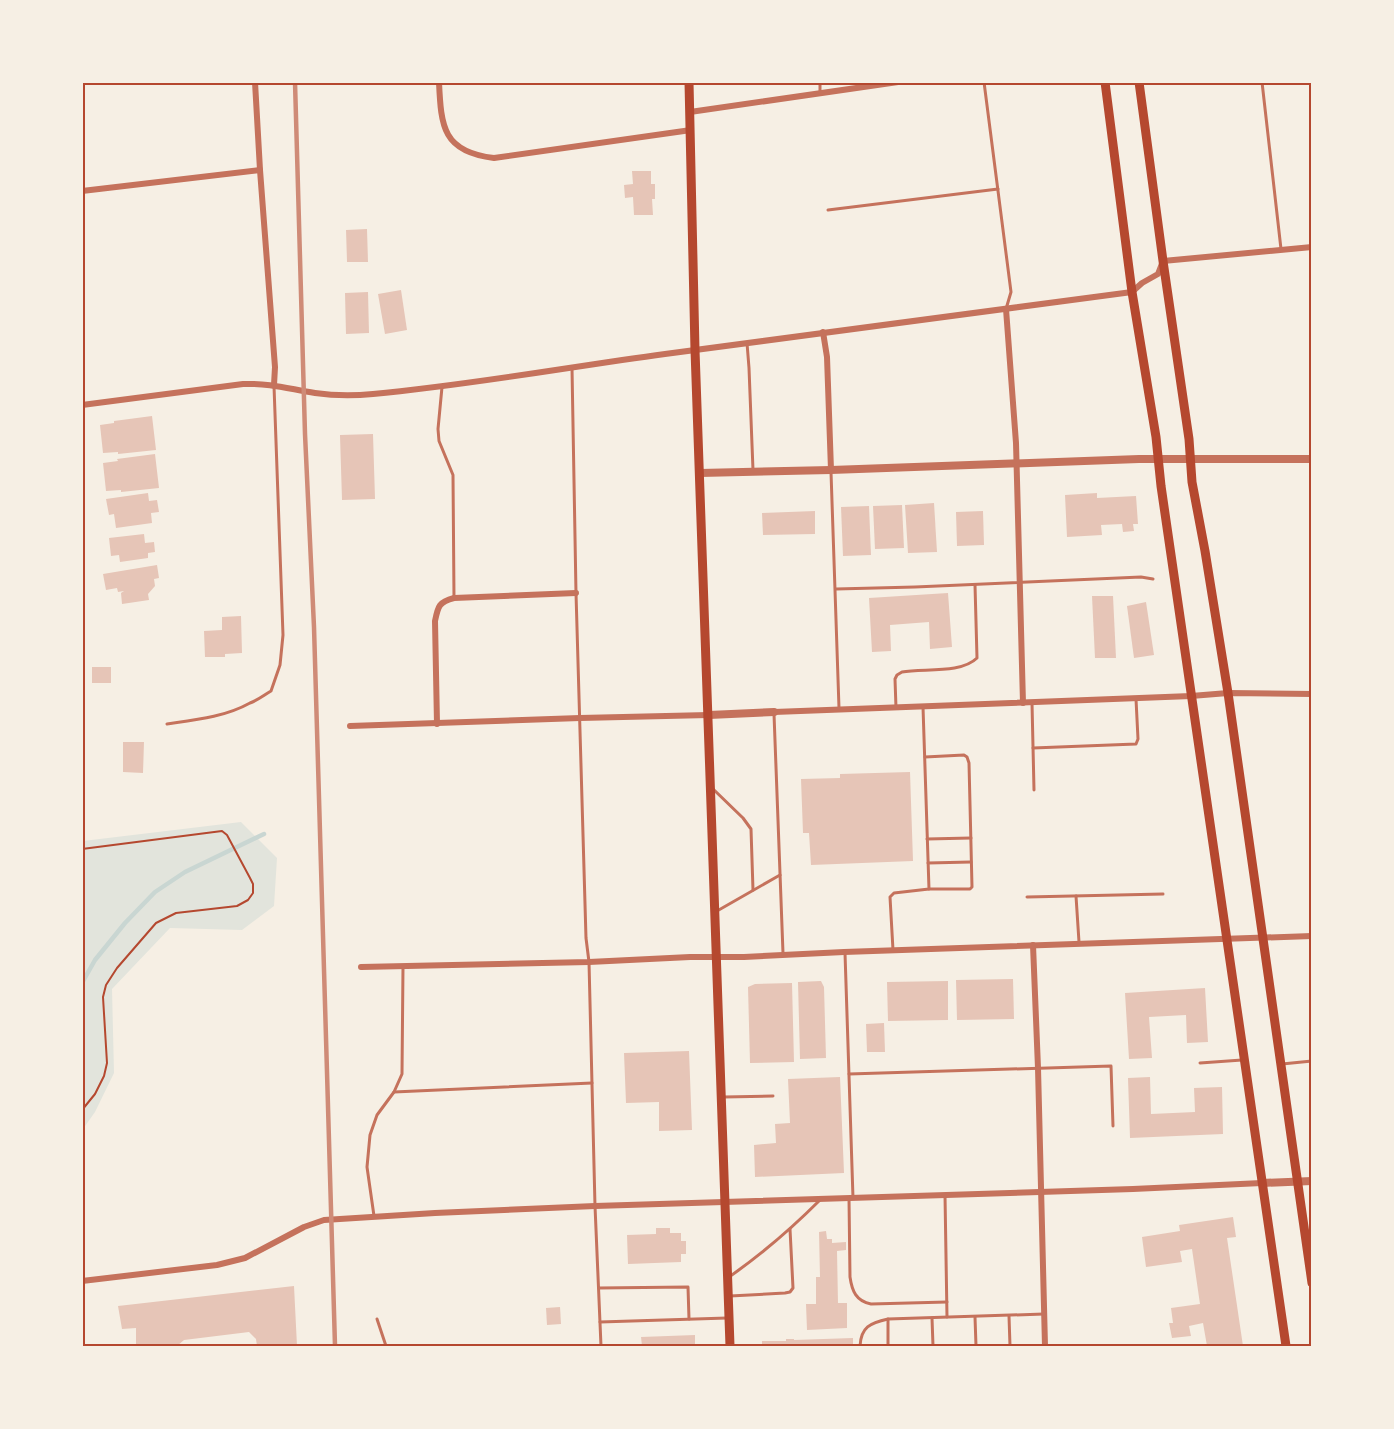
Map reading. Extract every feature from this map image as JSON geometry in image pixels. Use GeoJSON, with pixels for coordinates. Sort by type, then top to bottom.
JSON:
{"type":"FeatureCollection","features":[{"type":"Feature","properties":{"kind":"main road"},"geometry":{"type":"LineString","coordinates":[[689,82],[695,350],[730,1347]]}},
{"type":"Feature","properties":{"kind":"main road"},"geometry":{"type":"LineString","coordinates":[[1105,82],[1132,291],[1156,436],[1161,486],[1286,1347]]}},
{"type":"Feature","properties":{"kind":"main road"},"geometry":{"type":"LineString","coordinates":[[1139,82],[1189,439],[1192,482],[1228,693],[1311,1283]]}},
{"type":"Feature","properties":{"kind":"street"},"geometry":{"type":"LineString","coordinates":[[255,82],[275,367],[274,385]]}},
{"type":"Feature","properties":{"kind":"street"},"geometry":{"type":"LineString","coordinates":[[439,82],[441,113],[446,131],[452,141],[464,151],[478,156],[494,158],[691,130]]}},
{"type":"Feature","properties":{"kind":"street"},"geometry":{"type":"LineString","coordinates":[[690,112],[898,82]]}},
{"type":"Feature","properties":{"kind":"street"},"geometry":{"type":"LineString","coordinates":[[82,191],[260,170]]}},
{"type":"Feature","properties":{"kind":"street"},"geometry":{"type":"LineString","coordinates":[[82,405],[261,383],[344,396],[442,386],[1132,291],[1158,274],[1163,261],[1311,247]]}},
{"type":"Feature","properties":{"kind":"street"},"geometry":{"type":"LineString","coordinates":[[1006,309],[1017,463],[1023,703]]}},
{"type":"Feature","properties":{"kind":"street"},"geometry":{"type":"LineString","coordinates":[[823,332],[827,357],[831,470]]}},
{"type":"Feature","properties":{"kind":"street"},"geometry":{"type":"LineString","coordinates":[[700,473],[1158,459],[1311,459]]}},
{"type":"Feature","properties":{"kind":"street"},"geometry":{"type":"LineString","coordinates":[[437,724],[435,621],[437,608],[443,601],[454,598],[576,593]]}},
{"type":"Feature","properties":{"kind":"street"},"geometry":{"type":"LineString","coordinates":[[350,726],[1032,703],[1228,693],[1311,694]]}},
{"type":"Feature","properties":{"kind":"street"},"geometry":{"type":"LineString","coordinates":[[361,967],[589,962],[844,951],[1311,936]]}},
{"type":"Feature","properties":{"kind":"street"},"geometry":{"type":"LineString","coordinates":[[1033,945],[1046,1347]]}},
{"type":"Feature","properties":{"kind":"street"},"geometry":{"type":"LineString","coordinates":[[82,1281],[217,1265],[245,1258],[315,1222],[324,1220],[595,1206],[1311,1182]]}},
{"type":"Feature","properties":{"kind":"lane"},"geometry":{"type":"LineString","coordinates":[[820,82],[820,93]]}},
{"type":"Feature","properties":{"kind":"lane"},"geometry":{"type":"LineString","coordinates":[[984,82],[1011,292],[1006,309]]}},
{"type":"Feature","properties":{"kind":"lane"},"geometry":{"type":"LineString","coordinates":[[1262,82],[1281,250]]}},
{"type":"Feature","properties":{"kind":"lane"},"geometry":{"type":"LineString","coordinates":[[828,210],[998,189]]}},
{"type":"Feature","properties":{"kind":"lane"},"geometry":{"type":"LineString","coordinates":[[747,343],[754,471]]}},
{"type":"Feature","properties":{"kind":"lane"},"geometry":{"type":"LineString","coordinates":[[572,368],[586,938],[589,962],[601,1347]]}},
{"type":"Feature","properties":{"kind":"lane"},"geometry":{"type":"LineString","coordinates":[[167,724],[203,719],[249,704],[271,691],[280,665],[283,634],[274,385]]}},
{"type":"Feature","properties":{"kind":"lane"},"geometry":{"type":"LineString","coordinates":[[442,386],[439,441],[453,475],[454,598]]}},
{"type":"Feature","properties":{"kind":"lane"},"geometry":{"type":"LineString","coordinates":[[831,470],[839,710]]}},
{"type":"Feature","properties":{"kind":"lane"},"geometry":{"type":"LineString","coordinates":[[836,589],[1141,577],[1153,579]]}},
{"type":"Feature","properties":{"kind":"lane"},"geometry":{"type":"LineString","coordinates":[[897,708],[895,679],[897,675],[902,672],[966,666],[977,658],[975,585]]}},
{"type":"Feature","properties":{"kind":"lane"},"geometry":{"type":"LineString","coordinates":[[1033,748],[1136,744],[1138,739],[1136,698]]}},
{"type":"Feature","properties":{"kind":"lane"},"geometry":{"type":"LineString","coordinates":[[1032,703],[1034,790]]}},
{"type":"Feature","properties":{"kind":"lane"},"geometry":{"type":"LineString","coordinates":[[923,707],[929,889]]}},
{"type":"Feature","properties":{"kind":"lane"},"geometry":{"type":"LineString","coordinates":[[774,712],[783,955]]}},
{"type":"Feature","properties":{"kind":"lane"},"geometry":{"type":"LineString","coordinates":[[892,950],[891,895],[929,889],[970,889],[972,885],[968,759],[964,755],[925,757]]}},
{"type":"Feature","properties":{"kind":"lane"},"geometry":{"type":"LineString","coordinates":[[711,786],[743,818],[751,830],[753,891]]}},
{"type":"Feature","properties":{"kind":"lane"},"geometry":{"type":"LineString","coordinates":[[927,839],[971,838]]}},
{"type":"Feature","properties":{"kind":"lane"},"geometry":{"type":"LineString","coordinates":[[928,863],[972,862]]}},
{"type":"Feature","properties":{"kind":"lane"},"geometry":{"type":"LineString","coordinates":[[716,912],[780,875]]}},
{"type":"Feature","properties":{"kind":"lane"},"geometry":{"type":"LineString","coordinates":[[1027,897],[1163,894]]}},
{"type":"Feature","properties":{"kind":"lane"},"geometry":{"type":"LineString","coordinates":[[1077,896],[1079,944]]}},
{"type":"Feature","properties":{"kind":"lane"},"geometry":{"type":"LineString","coordinates":[[844,951],[849,1074],[850,1277],[852,1287],[855,1296],[863,1303],[946,1302]]}},
{"type":"Feature","properties":{"kind":"lane"},"geometry":{"type":"LineString","coordinates":[[374,1217],[367,1167],[370,1135],[377,1115],[394,1092],[402,1074],[403,966]]}},
{"type":"Feature","properties":{"kind":"lane"},"geometry":{"type":"LineString","coordinates":[[1200,1063],[1244,1060]]}},
{"type":"Feature","properties":{"kind":"lane"},"geometry":{"type":"LineString","coordinates":[[1280,1064],[1311,1061]]}},
{"type":"Feature","properties":{"kind":"lane"},"geometry":{"type":"LineString","coordinates":[[849,1074],[1111,1066],[1113,1126]]}},
{"type":"Feature","properties":{"kind":"lane"},"geometry":{"type":"LineString","coordinates":[[394,1092],[592,1083]]}},
{"type":"Feature","properties":{"kind":"lane"},"geometry":{"type":"LineString","coordinates":[[722,1096],[772,1096]]}},
{"type":"Feature","properties":{"kind":"lane"},"geometry":{"type":"LineString","coordinates":[[945,1195],[947,1317]]}},
{"type":"Feature","properties":{"kind":"lane"},"geometry":{"type":"LineString","coordinates":[[728,1278],[753,1261],[821,1199]]}},
{"type":"Feature","properties":{"kind":"lane"},"geometry":{"type":"LineString","coordinates":[[729,1296],[790,1292],[793,1288],[790,1229]]}},
{"type":"Feature","properties":{"kind":"lane"},"geometry":{"type":"LineString","coordinates":[[599,1288],[688,1287],[689,1319]]}},
{"type":"Feature","properties":{"kind":"lane"},"geometry":{"type":"LineString","coordinates":[[860,1347],[864,1329],[875,1322],[888,1319],[1044,1314]]}},
{"type":"Feature","properties":{"kind":"lane"},"geometry":{"type":"LineString","coordinates":[[1009,1316],[1010,1347]]}},
{"type":"Feature","properties":{"kind":"lane"},"geometry":{"type":"LineString","coordinates":[[975,1317],[976,1347]]}},
{"type":"Feature","properties":{"kind":"lane"},"geometry":{"type":"LineString","coordinates":[[600,1322],[729,1318]]}},
{"type":"Feature","properties":{"kind":"lane"},"geometry":{"type":"LineString","coordinates":[[932,1318],[933,1347]]}},
{"type":"Feature","properties":{"kind":"lane"},"geometry":{"type":"LineString","coordinates":[[377,1319],[386,1347]]}},
{"type":"Feature","properties":{"kind":"lane"},"geometry":{"type":"LineString","coordinates":[[888,1319],[888,1347]]}},
{"type":"Feature","properties":{"kind":"path"},"geometry":{"type":"LineString","coordinates":[[82,849],[222,831],[227,835],[253,884],[253,893],[248,900],[237,906],[176,913],[156,923],[117,969],[106,985],[103,997],[107,1063],[101,1085],[82,1110]]}},
{"type":"Feature","properties":{"kind":"shaded area"},"geometry":{"type":"Polygon","coordinates":[[[241,822],[277,858],[274,906],[242,930],[170,928],[112,989],[114,1073],[95,1112],[83,1129],[83,841],[241,822]]]}},
{"type":"Feature","properties":{"kind":"building"},"geometry":{"type":"Polygon","coordinates":[[[632,171],[651,171],[651,184],[655,184],[655,199],[652,199],[653,215],[634,215],[633,197],[625,198],[624,185],[633,184],[632,171]]]}},
{"type":"Feature","properties":{"kind":"building"},"geometry":{"type":"Polygon","coordinates":[[[367,229],[368,262],[347,262],[346,230],[367,229]]]}},
{"type":"Feature","properties":{"kind":"building"},"geometry":{"type":"Polygon","coordinates":[[[401,290],[407,330],[385,334],[378,294],[401,290]]]}},
{"type":"Feature","properties":{"kind":"building"},"geometry":{"type":"Polygon","coordinates":[[[368,292],[369,333],[346,334],[345,293],[368,292]]]}},
{"type":"Feature","properties":{"kind":"building"},"geometry":{"type":"Polygon","coordinates":[[[152,416],[156,450],[118,454],[118,452],[103,453],[100,425],[152,416]]]}},
{"type":"Feature","properties":{"kind":"building"},"geometry":{"type":"Polygon","coordinates":[[[373,434],[375,499],[342,500],[340,435],[373,434]]]}},
{"type":"Feature","properties":{"kind":"building"},"geometry":{"type":"Polygon","coordinates":[[[155,454],[159,488],[121,492],[121,490],[106,491],[103,463],[155,454]]]}},
{"type":"Feature","properties":{"kind":"building"},"geometry":{"type":"Polygon","coordinates":[[[148,493],[149,501],[157,500],[159,512],[151,513],[152,523],[116,528],[114,514],[109,515],[106,499],[148,493]]]}},
{"type":"Feature","properties":{"kind":"building"},"geometry":{"type":"Polygon","coordinates":[[[1097,493],[1097,498],[1136,496],[1138,524],[1133,524],[1134,531],[1123,532],[1122,524],[1101,525],[1102,535],[1067,537],[1065,495],[1097,493]]]}},
{"type":"Feature","properties":{"kind":"building"},"geometry":{"type":"Polygon","coordinates":[[[934,503],[937,552],[908,553],[905,505],[934,503]]]}},
{"type":"Feature","properties":{"kind":"building"},"geometry":{"type":"Polygon","coordinates":[[[902,505],[904,548],[875,549],[873,506],[902,505]]]}},
{"type":"Feature","properties":{"kind":"building"},"geometry":{"type":"Polygon","coordinates":[[[869,506],[871,555],[843,556],[841,507],[869,506]]]}},
{"type":"Feature","properties":{"kind":"building"},"geometry":{"type":"Polygon","coordinates":[[[815,511],[815,534],[763,535],[762,513],[815,511]]]}},
{"type":"Feature","properties":{"kind":"building"},"geometry":{"type":"Polygon","coordinates":[[[983,511],[984,545],[957,546],[956,512],[983,511]]]}},
{"type":"Feature","properties":{"kind":"building"},"geometry":{"type":"Polygon","coordinates":[[[144,534],[145,543],[154,542],[155,552],[148,553],[148,558],[120,562],[119,555],[111,556],[109,538],[144,534]]]}},
{"type":"Feature","properties":{"kind":"building"},"geometry":{"type":"Polygon","coordinates":[[[157,565],[159,578],[154,579],[155,586],[148,594],[149,600],[122,604],[121,593],[124,591],[118,592],[117,588],[106,590],[103,574],[157,565]]]}},
{"type":"Feature","properties":{"kind":"building"},"geometry":{"type":"Polygon","coordinates":[[[948,593],[952,647],[930,649],[929,622],[890,625],[891,651],[872,652],[869,598],[948,593]]]}},
{"type":"Feature","properties":{"kind":"building"},"geometry":{"type":"Polygon","coordinates":[[[1092,596],[1113,596],[1116,658],[1095,658],[1092,596]]]}},
{"type":"Feature","properties":{"kind":"building"},"geometry":{"type":"Polygon","coordinates":[[[1146,602],[1154,655],[1134,658],[1127,606],[1146,602]]]}},
{"type":"Feature","properties":{"kind":"building"},"geometry":{"type":"Polygon","coordinates":[[[241,616],[242,653],[225,654],[225,657],[205,657],[204,631],[222,630],[222,617],[241,616]]]}},
{"type":"Feature","properties":{"kind":"building"},"geometry":{"type":"Polygon","coordinates":[[[92,667],[111,667],[111,683],[92,683],[92,667]]]}},
{"type":"Feature","properties":{"kind":"building"},"geometry":{"type":"Polygon","coordinates":[[[123,742],[144,742],[143,773],[123,772],[123,742]]]}},
{"type":"Feature","properties":{"kind":"building"},"geometry":{"type":"Polygon","coordinates":[[[910,772],[913,861],[811,865],[809,833],[803,833],[801,779],[840,778],[840,774],[910,772]]]}},
{"type":"Feature","properties":{"kind":"building"},"geometry":{"type":"Polygon","coordinates":[[[1013,979],[1014,1019],[957,1020],[956,980],[1013,979]]]}},
{"type":"Feature","properties":{"kind":"building"},"geometry":{"type":"Polygon","coordinates":[[[821,981],[824,987],[826,1058],[800,1059],[798,982],[821,981]]]}},
{"type":"Feature","properties":{"kind":"building"},"geometry":{"type":"Polygon","coordinates":[[[948,981],[948,1020],[888,1021],[887,982],[948,981]]]}},
{"type":"Feature","properties":{"kind":"building"},"geometry":{"type":"Polygon","coordinates":[[[792,983],[794,1062],[750,1063],[748,987],[755,984],[792,983]]]}},
{"type":"Feature","properties":{"kind":"building"},"geometry":{"type":"Polygon","coordinates":[[[1205,988],[1208,1042],[1187,1043],[1186,1015],[1149,1017],[1152,1058],[1129,1059],[1125,993],[1205,988]]]}},
{"type":"Feature","properties":{"kind":"building"},"geometry":{"type":"Polygon","coordinates":[[[884,1023],[885,1052],[867,1052],[866,1024],[884,1023]]]}},
{"type":"Feature","properties":{"kind":"building"},"geometry":{"type":"Polygon","coordinates":[[[689,1051],[692,1130],[659,1131],[659,1102],[626,1103],[624,1053],[689,1051]]]}},
{"type":"Feature","properties":{"kind":"building"},"geometry":{"type":"Polygon","coordinates":[[[840,1077],[844,1173],[755,1177],[754,1145],[776,1143],[775,1124],[790,1123],[788,1079],[840,1077]]]}},
{"type":"Feature","properties":{"kind":"building"},"geometry":{"type":"Polygon","coordinates":[[[1150,1077],[1151,1114],[1195,1112],[1194,1088],[1222,1087],[1223,1134],[1130,1138],[1128,1078],[1150,1077]]]}},
{"type":"Feature","properties":{"kind":"building"},"geometry":{"type":"Polygon","coordinates":[[[1233,1217],[1236,1237],[1227,1238],[1243,1346],[1207,1346],[1203,1323],[1189,1326],[1191,1336],[1172,1338],[1169,1323],[1173,1323],[1171,1308],[1200,1304],[1192,1249],[1180,1251],[1182,1262],[1146,1267],[1142,1237],[1180,1231],[1179,1225],[1233,1217]]]}},
{"type":"Feature","properties":{"kind":"building"},"geometry":{"type":"Polygon","coordinates":[[[656,1228],[670,1228],[670,1233],[681,1233],[681,1241],[686,1241],[686,1254],[681,1254],[681,1262],[628,1264],[627,1235],[656,1234],[656,1228]]]}},
{"type":"Feature","properties":{"kind":"building"},"geometry":{"type":"Polygon","coordinates":[[[826,1231],[827,1239],[832,1239],[832,1243],[846,1242],[846,1250],[837,1251],[838,1303],[847,1303],[847,1328],[807,1330],[806,1304],[816,1304],[816,1277],[820,1277],[819,1232],[826,1231]]]}},
{"type":"Feature","properties":{"kind":"building"},"geometry":{"type":"Polygon","coordinates":[[[294,1286],[297,1346],[257,1346],[256,1339],[249,1332],[184,1340],[177,1346],[136,1346],[136,1328],[122,1329],[118,1306],[294,1286]]]}},
{"type":"Feature","properties":{"kind":"building"},"geometry":{"type":"Polygon","coordinates":[[[560,1307],[561,1324],[547,1325],[546,1308],[560,1307]]]}},
{"type":"Feature","properties":{"kind":"building"},"geometry":{"type":"Polygon","coordinates":[[[695,1335],[695,1346],[642,1346],[641,1337],[695,1335]]]}},
{"type":"Feature","properties":{"kind":"building"},"geometry":{"type":"Polygon","coordinates":[[[853,1338],[853,1346],[762,1346],[762,1341],[853,1338]]]}},
{"type":"Feature","properties":{"kind":"waterway"},"geometry":{"type":"LineString","coordinates":[[82,983],[95,960],[125,923],[155,892],[185,872],[264,834]]}},
{"type":"Feature","properties":{"kind":"railway"},"geometry":{"type":"LineString","coordinates":[[295,82],[335,1346]]}}]}
